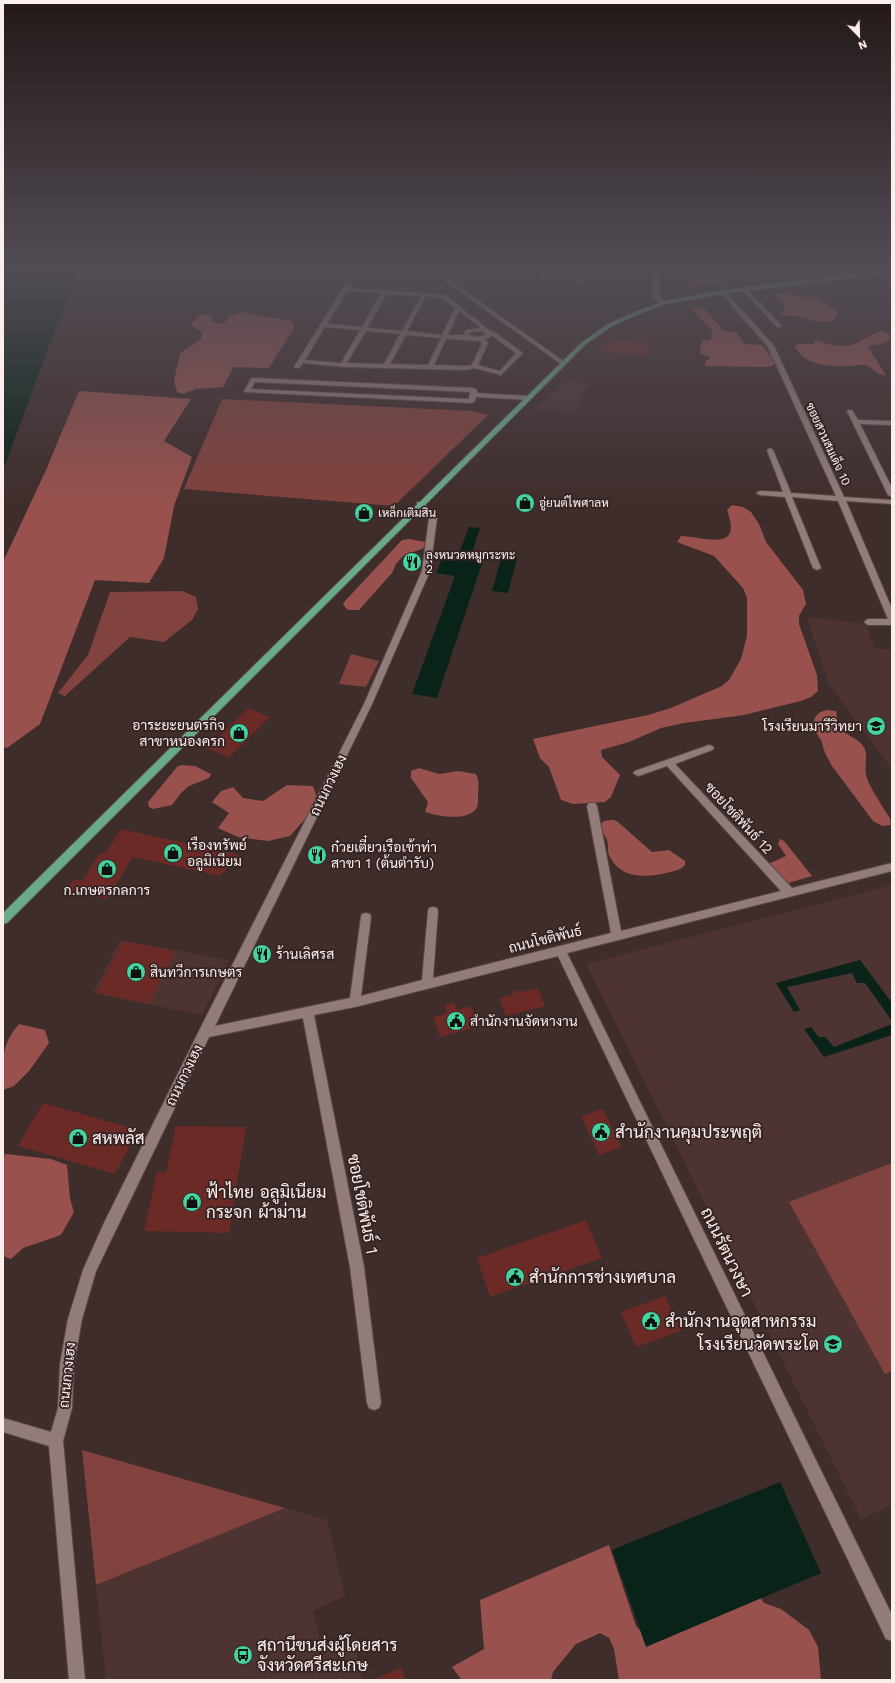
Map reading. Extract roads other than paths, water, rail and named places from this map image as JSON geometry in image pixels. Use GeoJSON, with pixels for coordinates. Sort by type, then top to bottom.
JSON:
{"type":"FeatureCollection","features":[{"type":"Feature","properties":{"kind":"main road"},"geometry":{"type":"LineString","coordinates":[[3,920],[420,504],[577,350]]}},
{"type":"Feature","properties":{"kind":"street"},"geometry":{"type":"LineString","coordinates":[[297,368],[308,350]]}},
{"type":"Feature","properties":{"kind":"street"},"geometry":{"type":"LineString","coordinates":[[343,365],[352,350]]}},
{"type":"Feature","properties":{"kind":"street"},"geometry":{"type":"LineString","coordinates":[[386,366],[395,350]]}},
{"type":"Feature","properties":{"kind":"street"},"geometry":{"type":"LineString","coordinates":[[430,367],[439,350]]}},
{"type":"Feature","properties":{"kind":"street"},"geometry":{"type":"LineString","coordinates":[[474,366],[482,350]]}},
{"type":"Feature","properties":{"kind":"street"},"geometry":{"type":"LineString","coordinates":[[301,361],[343,365],[466,368],[474,366],[501,373],[520,353],[515,350]]}},
{"type":"Feature","properties":{"kind":"street"},"geometry":{"type":"LineString","coordinates":[[544,350],[563,363]]}},
{"type":"Feature","properties":{"kind":"street","name":"ซอยสวนสมเด็จ 10"},"geometry":{"type":"LineString","coordinates":[[773,350],[841,498],[892,619]]}},
{"type":"Feature","properties":{"kind":"street"},"geometry":{"type":"LineString","coordinates":[[253,380],[474,390],[473,395],[472,401],[247,391],[253,380]]}},
{"type":"Feature","properties":{"kind":"street"},"geometry":{"type":"LineString","coordinates":[[473,395],[528,398]]}},
{"type":"Feature","properties":{"kind":"street"},"geometry":{"type":"LineString","coordinates":[[850,411],[892,495]]}},
{"type":"Feature","properties":{"kind":"street"},"geometry":{"type":"LineString","coordinates":[[856,422],[892,423]]}},
{"type":"Feature","properties":{"kind":"street"},"geometry":{"type":"LineString","coordinates":[[770,450],[789,495],[816,568]]}},
{"type":"Feature","properties":{"kind":"street"},"geometry":{"type":"LineString","coordinates":[[760,493],[892,502]]}},
{"type":"Feature","properties":{"kind":"street","name":"ถนนกวงเฮง"},"geometry":{"type":"LineString","coordinates":[[77,1680],[56,1441],[65,1408],[67,1364],[74,1319],[90,1270],[109,1228],[204,1033],[368,704],[426,571],[432,518],[420,504]]}},
{"type":"Feature","properties":{"kind":"street"},"geometry":{"type":"LineString","coordinates":[[868,622],[892,622]]}},
{"type":"Feature","properties":{"kind":"street"},"geometry":{"type":"LineString","coordinates":[[638,773],[709,748]]}},
{"type":"Feature","properties":{"kind":"street","name":"ซอยโชติพันธ์ 12"},"geometry":{"type":"LineString","coordinates":[[668,762],[790,893]]}},
{"type":"Feature","properties":{"kind":"street"},"geometry":{"type":"LineString","coordinates":[[592,806],[617,937]]}},
{"type":"Feature","properties":{"kind":"street","name":"ถนนโชติพันธ์"},"geometry":{"type":"LineString","coordinates":[[204,1033],[355,1002],[892,868]]}},
{"type":"Feature","properties":{"kind":"street"},"geometry":{"type":"LineString","coordinates":[[427,984],[433,910]]}},
{"type":"Feature","properties":{"kind":"street"},"geometry":{"type":"LineString","coordinates":[[355,1002],[366,917]]}},
{"type":"Feature","properties":{"kind":"street","name":"ถนนรัตนวงษา"},"geometry":{"type":"LineString","coordinates":[[561,951],[892,1633]]}},
{"type":"Feature","properties":{"kind":"street","name":"ซอยโชติพันธ์ 1"},"geometry":{"type":"LineString","coordinates":[[308,1012],[357,1267],[374,1404]]}},
{"type":"Feature","properties":{"kind":"street"},"geometry":{"type":"LineString","coordinates":[[3,1426],[56,1441]]}},
{"type":"Feature","properties":{"kind":"place","name":"อู่ยนต์ไพศาลห"},"geometry":{"type":"Point","coordinates":[525,503]}},
{"type":"Feature","properties":{"kind":"place","name":"เหล็กเติมสิน"},"geometry":{"type":"Point","coordinates":[364,513]}},
{"type":"Feature","properties":{"kind":"place","name":"ลุงหนวดหมูกระทะ 2"},"geometry":{"type":"Point","coordinates":[412,562]}},
{"type":"Feature","properties":{"kind":"place","name":"โรงเรียนมารีวิทยา"},"geometry":{"type":"Point","coordinates":[876,726]}},
{"type":"Feature","properties":{"kind":"place","name":"อาระยะยนตรกิจ สาขาหนองครก"},"geometry":{"type":"Point","coordinates":[239,733]}},
{"type":"Feature","properties":{"kind":"place","name":"เรืองทรัพย์ อลูมิเนียม"},"geometry":{"type":"Point","coordinates":[173,853]}},
{"type":"Feature","properties":{"kind":"place","name":"ก๋วยเตี๋ยวเรือเข้าท่า สาขา 1 (ต้นตำรับ)"},"geometry":{"type":"Point","coordinates":[317,855]}},
{"type":"Feature","properties":{"kind":"place","name":"ก.เกษตรกลการ"},"geometry":{"type":"Point","coordinates":[107,869]}},
{"type":"Feature","properties":{"kind":"place","name":"ร้านเลิศรส"},"geometry":{"type":"Point","coordinates":[262,954]}},
{"type":"Feature","properties":{"kind":"place","name":"สินทวีการเกษตร"},"geometry":{"type":"Point","coordinates":[136,972]}},
{"type":"Feature","properties":{"kind":"place","name":"สำนักงานจัดหางาน"},"geometry":{"type":"Point","coordinates":[456,1021]}},
{"type":"Feature","properties":{"kind":"place","name":"สำนักงานคุมประพฤติ"},"geometry":{"type":"Point","coordinates":[601,1132]}},
{"type":"Feature","properties":{"kind":"place","name":"สหพลัส"},"geometry":{"type":"Point","coordinates":[78,1138]}},
{"type":"Feature","properties":{"kind":"place","name":"ฟ้าไทย อลูมิเนียม กระจก ผ้าม่าน"},"geometry":{"type":"Point","coordinates":[192,1202]}},
{"type":"Feature","properties":{"kind":"place","name":"สำนักการช่างเทศบาล"},"geometry":{"type":"Point","coordinates":[515,1277]}},
{"type":"Feature","properties":{"kind":"place","name":"สำนักงานอุตสาหกรรม"},"geometry":{"type":"Point","coordinates":[651,1321]}},
{"type":"Feature","properties":{"kind":"place","name":"โรงเรียนวัดพระโต"},"geometry":{"type":"Point","coordinates":[833,1344]}},
{"type":"Feature","properties":{"kind":"place","name":"สถานีขนส่งผู้โดยสาร จังหวัดศรีสะเกษ"},"geometry":{"type":"Point","coordinates":[243,1655]}}]}
